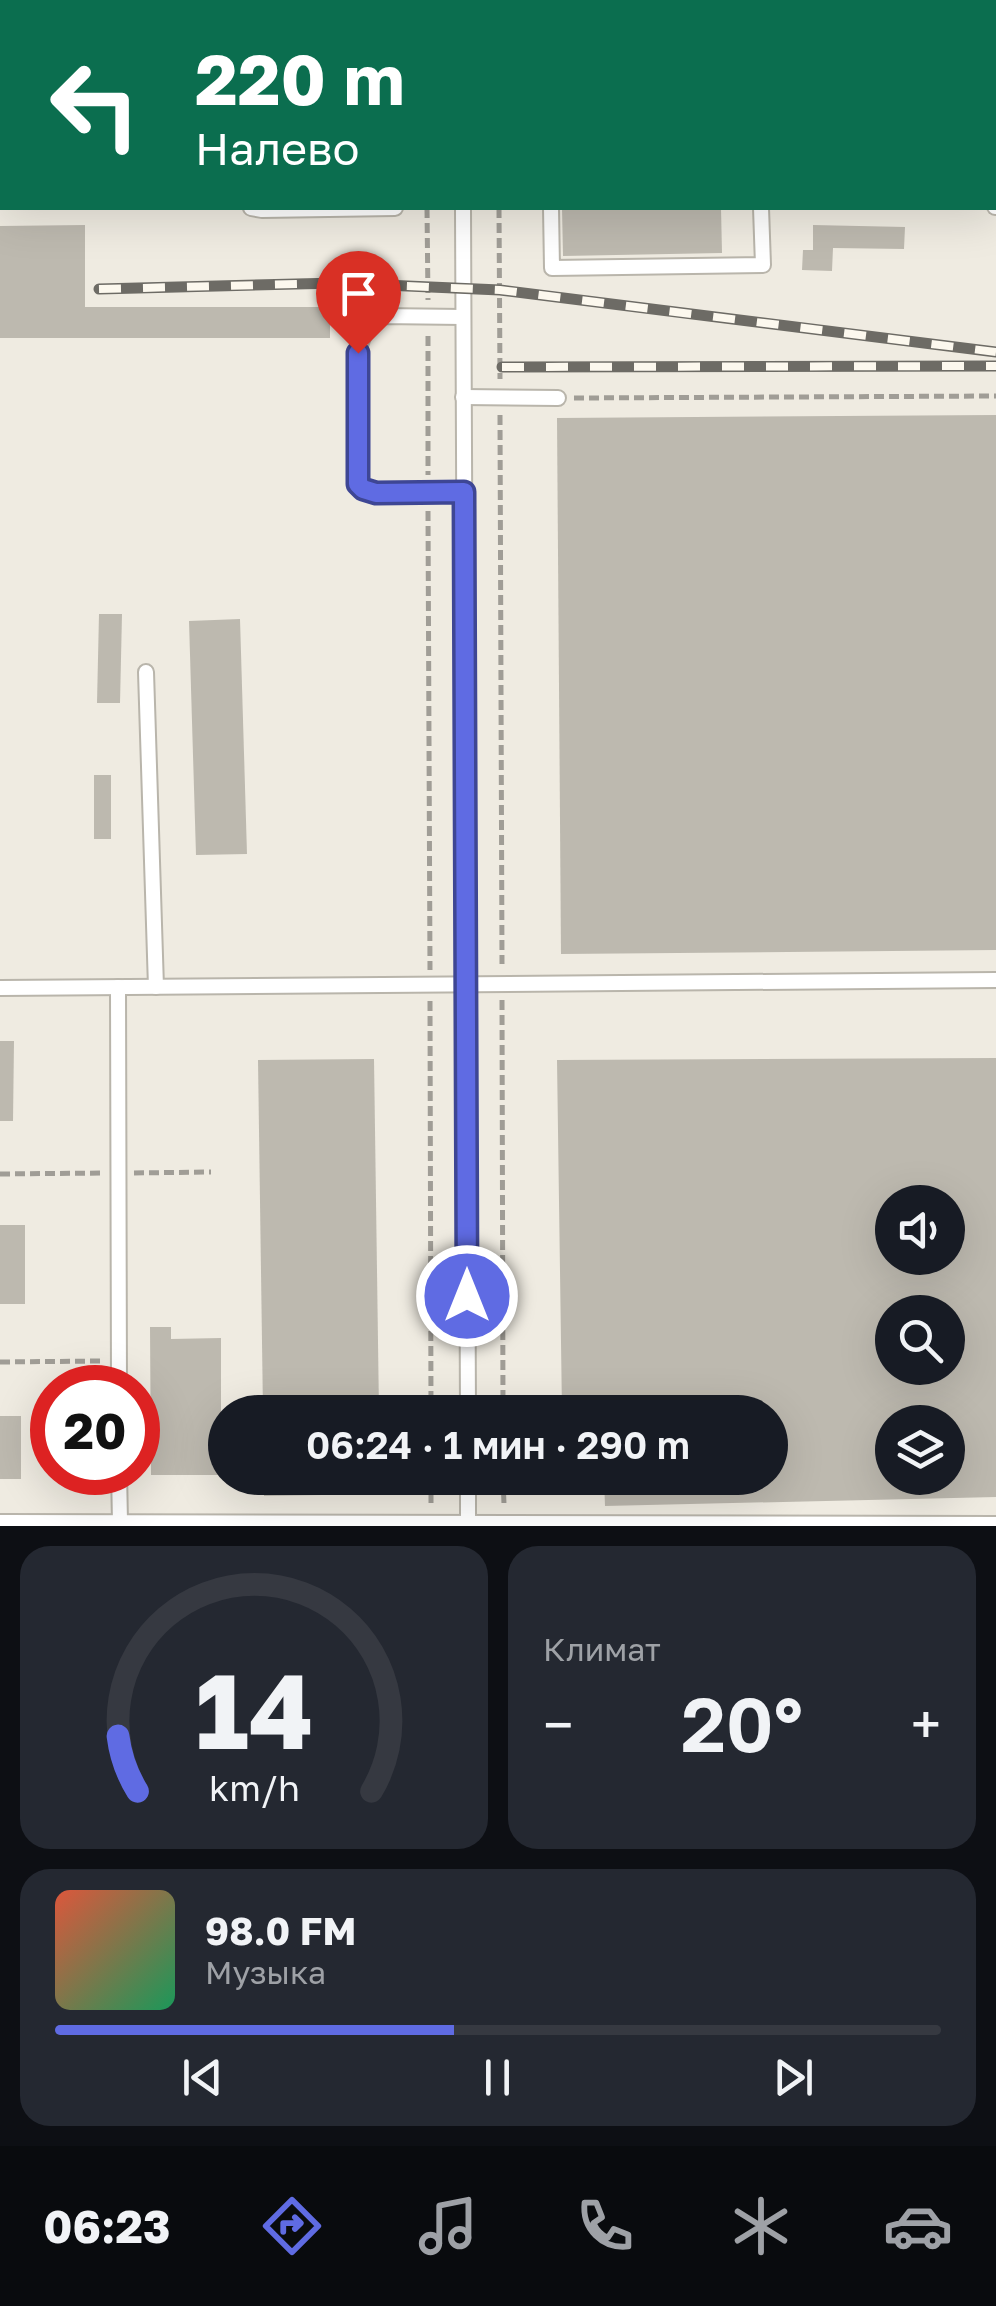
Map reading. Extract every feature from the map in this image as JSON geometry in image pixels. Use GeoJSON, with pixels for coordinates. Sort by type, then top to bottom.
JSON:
{"type":"FeatureCollection","features":[{"type":"Feature","properties":{"kind":"lane"},"geometry":{"type":"LineString","coordinates":[[463,210],[468,1395]]}},
{"type":"Feature","properties":{"kind":"lane"},"geometry":{"type":"LineString","coordinates":[[552,210],[552,268],[763,265],[762,210]]}},
{"type":"Feature","properties":{"kind":"lane"},"geometry":{"type":"LineString","coordinates":[[463,317],[381,316],[362,336],[358,353],[358,484],[376,493],[464,492]]}},
{"type":"Feature","properties":{"kind":"lane"},"geometry":{"type":"LineString","coordinates":[[464,398],[558,398]]}},
{"type":"Feature","properties":{"kind":"lane"},"geometry":{"type":"LineString","coordinates":[[146,672],[156,987]]}},
{"type":"Feature","properties":{"kind":"lane"},"geometry":{"type":"LineString","coordinates":[[0,988],[996,980]]}},
{"type":"Feature","properties":{"kind":"lane"},"geometry":{"type":"LineString","coordinates":[[118,987],[119,1365]]}},
{"type":"Feature","properties":{"kind":"lane"},"geometry":{"type":"LineString","coordinates":[[120,1495],[120,1522]]}},
{"type":"Feature","properties":{"kind":"lane"},"geometry":{"type":"LineString","coordinates":[[468,1495],[468,1523]]}},
{"type":"Feature","properties":{"kind":"lane"},"geometry":{"type":"LineString","coordinates":[[0,1522],[996,1524]]}},
{"type":"Feature","properties":{"kind":"path"},"geometry":{"type":"LineString","coordinates":[[428,210],[431,1395]]}},
{"type":"Feature","properties":{"kind":"path"},"geometry":{"type":"LineString","coordinates":[[499,210],[503,1395]]}},
{"type":"Feature","properties":{"kind":"path"},"geometry":{"type":"LineString","coordinates":[[558,398],[996,396]]}},
{"type":"Feature","properties":{"kind":"path"},"geometry":{"type":"LineString","coordinates":[[0,1362],[119,1361]]}},
{"type":"Feature","properties":{"kind":"path"},"geometry":{"type":"LineString","coordinates":[[431,1495],[432,1523]]}},
{"type":"Feature","properties":{"kind":"path"},"geometry":{"type":"LineString","coordinates":[[504,1495],[504,1523]]}},
{"type":"Feature","properties":{"kind":"building"},"geometry":{"type":"Polygon","coordinates":[[[562,210],[721,210],[722,253],[563,256],[562,210]]]}},
{"type":"Feature","properties":{"kind":"building"},"geometry":{"type":"Polygon","coordinates":[[[85,225],[85,307],[330,307],[330,338],[0,338],[0,226],[85,225]]]}},
{"type":"Feature","properties":{"kind":"building"},"geometry":{"type":"Polygon","coordinates":[[[813,225],[905,227],[904,249],[833,248],[832,271],[802,270],[803,250],[813,250],[813,225]]]}},
{"type":"Feature","properties":{"kind":"building"},"geometry":{"type":"Polygon","coordinates":[[[996,415],[996,950],[561,954],[557,418],[996,415]]]}},
{"type":"Feature","properties":{"kind":"building"},"geometry":{"type":"Polygon","coordinates":[[[99,614],[122,614],[120,703],[97,703],[99,614]]]}},
{"type":"Feature","properties":{"kind":"building"},"geometry":{"type":"Polygon","coordinates":[[[240,619],[247,854],[196,855],[189,621],[240,619]]]}},
{"type":"Feature","properties":{"kind":"building"},"geometry":{"type":"Polygon","coordinates":[[[94,775],[111,775],[111,839],[94,839],[94,775]]]}},
{"type":"Feature","properties":{"kind":"building"},"geometry":{"type":"Polygon","coordinates":[[[0,1041],[14,1041],[13,1121],[0,1121],[0,1041]]]}},
{"type":"Feature","properties":{"kind":"building"},"geometry":{"type":"Polygon","coordinates":[[[996,1058],[996,1497],[605,1506],[605,1495],[788,1495],[788,1395],[562,1395],[557,1060],[996,1058]]]}},
{"type":"Feature","properties":{"kind":"building"},"geometry":{"type":"Polygon","coordinates":[[[374,1059],[379,1395],[263,1395],[258,1060],[374,1059]]]}},
{"type":"Feature","properties":{"kind":"building"},"geometry":{"type":"Polygon","coordinates":[[[0,1225],[25,1225],[25,1304],[0,1304],[0,1225]]]}},
{"type":"Feature","properties":{"kind":"building"},"geometry":{"type":"Polygon","coordinates":[[[150,1327],[171,1327],[171,1339],[221,1338],[221,1395],[208,1395],[208,1475],[160,1475],[160,1365],[150,1365],[150,1327]]]}},
{"type":"Feature","properties":{"kind":"building"},"geometry":{"type":"Polygon","coordinates":[[[0,1416],[21,1416],[21,1479],[0,1479],[0,1416]]]}},
{"type":"Feature","properties":{"kind":"railway"},"geometry":{"type":"LineString","coordinates":[[99,289],[338,283],[500,290],[996,352]]}},
{"type":"Feature","properties":{"kind":"railway"},"geometry":{"type":"LineString","coordinates":[[502,367],[996,366]]}},
{"type":"Feature","properties":{"kind":"route"},"geometry":{"type":"LineString","coordinates":[[358,353],[358,484],[376,493],[464,492],[467,1296]]}}]}
